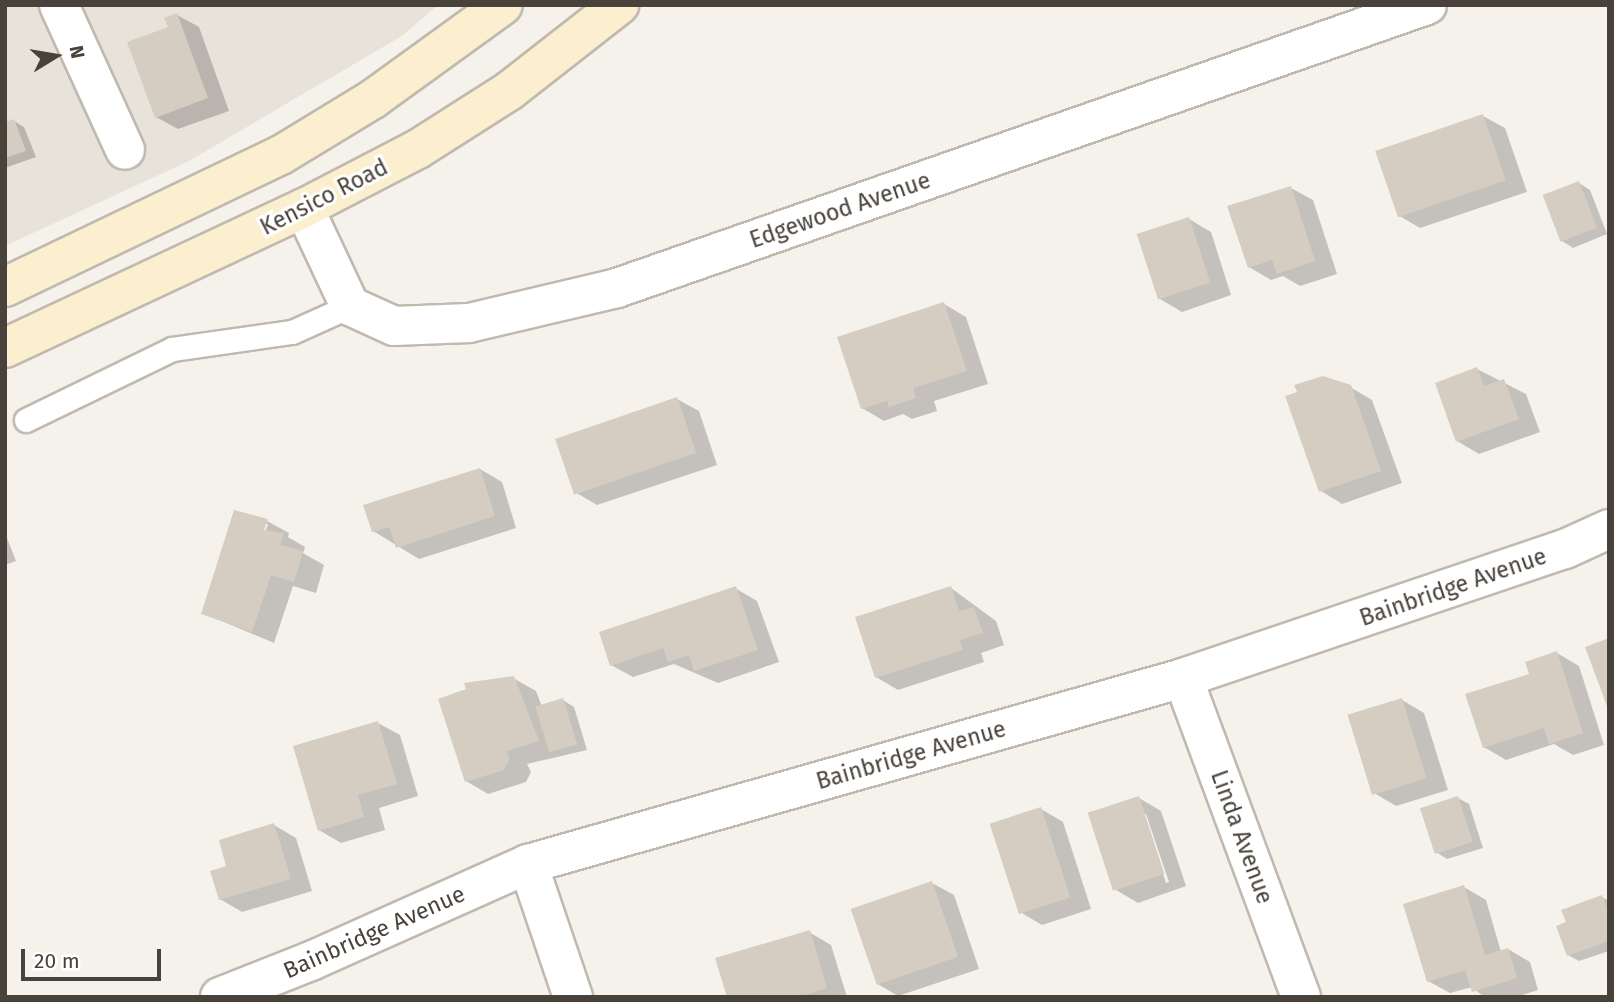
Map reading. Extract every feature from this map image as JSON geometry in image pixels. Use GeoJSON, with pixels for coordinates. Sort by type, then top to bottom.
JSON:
{"type":"FeatureCollection","features":[{"type":"Feature","properties":{"kind":"street"},"geometry":{"type":"LineString","coordinates":[[59,5],[125,150]]}},
{"type":"Feature","properties":{"kind":"street"},"geometry":{"type":"LineString","coordinates":[[5,287],[281,155],[373,99],[503,5]]}},
{"type":"Feature","properties":{"kind":"street","name":"Kensico Road"},"geometry":{"type":"LineString","coordinates":[[5,348],[304,208],[465,120],[619,5]]}},
{"type":"Feature","properties":{"kind":"street","name":"Edgewood Avenue"},"geometry":{"type":"LineString","coordinates":[[350,306],[394,326],[469,323],[617,288],[1427,5]]}},
{"type":"Feature","properties":{"kind":"street"},"geometry":{"type":"LineString","coordinates":[[304,208],[350,306]]}},
{"type":"Feature","properties":{"kind":"street","name":"Bainbridge Avenue"},"geometry":{"type":"LineString","coordinates":[[220,997],[312,961],[528,864],[1183,678],[1565,549],[1609,529]]}},
{"type":"Feature","properties":{"kind":"street","name":"Linda Avenue"},"geometry":{"type":"LineString","coordinates":[[1183,678],[1301,997]]}},
{"type":"Feature","properties":{"kind":"street"},"geometry":{"type":"LineString","coordinates":[[528,864],[573,997]]}},
{"type":"Feature","properties":{"kind":"lane"},"geometry":{"type":"LineString","coordinates":[[26,420],[172,349],[292,332],[350,306]]}},
{"type":"Feature","properties":{"kind":"shaded area"},"geometry":{"type":"Polygon","coordinates":[[[5,5],[438,5],[402,36],[189,161],[5,246],[5,5]]]}},
{"type":"Feature","properties":{"kind":"building"},"geometry":{"type":"Polygon","coordinates":[[[177,13],[208,98],[155,118],[127,42],[168,27],[164,18],[177,13]]]}},
{"type":"Feature","properties":{"kind":"building"},"geometry":{"type":"Polygon","coordinates":[[[1483,114],[1506,180],[1398,217],[1375,151],[1483,114]]]}},
{"type":"Feature","properties":{"kind":"building"},"geometry":{"type":"Polygon","coordinates":[[[14,119],[26,151],[5,158],[5,122],[14,119]]]}},
{"type":"Feature","properties":{"kind":"building"},"geometry":{"type":"Polygon","coordinates":[[[1579,181],[1597,228],[1561,242],[1543,195],[1579,181]]]}},
{"type":"Feature","properties":{"kind":"building"},"geometry":{"type":"Polygon","coordinates":[[[1291,186],[1315,261],[1277,274],[1272,260],[1248,268],[1227,206],[1291,186]]]}},
{"type":"Feature","properties":{"kind":"building"},"geometry":{"type":"Polygon","coordinates":[[[1189,217],[1210,283],[1158,300],[1137,234],[1189,217]]]}},
{"type":"Feature","properties":{"kind":"building"},"geometry":{"type":"Polygon","coordinates":[[[944,302],[967,371],[913,388],[916,398],[889,407],[887,401],[861,409],[837,337],[944,302]]]}},
{"type":"Feature","properties":{"kind":"building"},"geometry":{"type":"Polygon","coordinates":[[[1477,367],[1484,386],[1504,379],[1519,419],[1456,442],[1435,383],[1477,367]]]}},
{"type":"Feature","properties":{"kind":"building"},"geometry":{"type":"Polygon","coordinates":[[[1323,376],[1351,385],[1381,471],[1319,492],[1285,396],[1297,392],[1294,385],[1323,376]]]}},
{"type":"Feature","properties":{"kind":"building"},"geometry":{"type":"Polygon","coordinates":[[[677,397],[696,453],[574,495],[555,439],[677,397]]]}},
{"type":"Feature","properties":{"kind":"building"},"geometry":{"type":"Polygon","coordinates":[[[480,468],[495,516],[396,548],[389,527],[372,532],[363,505],[480,468]]]}},
{"type":"Feature","properties":{"kind":"building"},"geometry":{"type":"Polygon","coordinates":[[[234,510],[268,519],[264,530],[284,533],[280,545],[303,551],[294,582],[271,575],[252,632],[201,614],[234,510]]]}},
{"type":"Feature","properties":{"kind":"building"},"geometry":{"type":"Polygon","coordinates":[[[736,586],[758,650],[694,671],[689,655],[668,662],[663,648],[610,666],[599,632],[736,586]]]}},
{"type":"Feature","properties":{"kind":"building"},"geometry":{"type":"Polygon","coordinates":[[[951,586],[959,611],[974,607],[983,633],[960,640],[963,650],[875,678],[855,617],[951,586]]]}},
{"type":"Feature","properties":{"kind":"building"},"geometry":{"type":"Polygon","coordinates":[[[1609,638],[1609,709],[1608,709],[1585,647],[1609,638]]]}},
{"type":"Feature","properties":{"kind":"building"},"geometry":{"type":"Polygon","coordinates":[[[1557,651],[1583,733],[1549,744],[1544,728],[1483,748],[1465,694],[1529,674],[1525,662],[1557,651]]]}},
{"type":"Feature","properties":{"kind":"building"},"geometry":{"type":"Polygon","coordinates":[[[514,676],[539,741],[506,751],[510,759],[504,770],[465,782],[438,699],[466,689],[464,683],[514,676]]]}},
{"type":"Feature","properties":{"kind":"building"},"geometry":{"type":"Polygon","coordinates":[[[563,698],[577,744],[549,752],[535,706],[563,698]]]}},
{"type":"Feature","properties":{"kind":"building"},"geometry":{"type":"Polygon","coordinates":[[[1402,698],[1427,778],[1372,795],[1347,715],[1402,698]]]}},
{"type":"Feature","properties":{"kind":"building"},"geometry":{"type":"Polygon","coordinates":[[[378,721],[397,784],[358,795],[364,817],[318,831],[293,746],[378,721]]]}},
{"type":"Feature","properties":{"kind":"building"},"geometry":{"type":"Polygon","coordinates":[[[1139,796],[1164,874],[1113,891],[1088,813],[1139,796]]]}},
{"type":"Feature","properties":{"kind":"building"},"geometry":{"type":"Polygon","coordinates":[[[1458,796],[1473,842],[1435,854],[1420,808],[1458,796]]]}},
{"type":"Feature","properties":{"kind":"building"},"geometry":{"type":"Polygon","coordinates":[[[1041,807],[1070,897],[1019,914],[990,824],[1041,807]]]}},
{"type":"Feature","properties":{"kind":"building"},"geometry":{"type":"Polygon","coordinates":[[[274,823],[291,879],[219,900],[210,871],[226,866],[219,840],[274,823]]]}},
{"type":"Feature","properties":{"kind":"building"},"geometry":{"type":"Polygon","coordinates":[[[932,881],[958,957],[877,985],[851,909],[932,881]]]}},
{"type":"Feature","properties":{"kind":"building"},"geometry":{"type":"Polygon","coordinates":[[[1464,885],[1485,955],[1508,948],[1517,978],[1472,992],[1465,970],[1427,982],[1403,904],[1464,885]]]}},
{"type":"Feature","properties":{"kind":"building"},"geometry":{"type":"Polygon","coordinates":[[[1602,895],[1609,914],[1609,941],[1567,956],[1556,926],[1566,922],[1561,910],[1602,895]]]}},
{"type":"Feature","properties":{"kind":"building"},"geometry":{"type":"Polygon","coordinates":[[[810,930],[827,988],[798,997],[727,997],[715,958],[810,930]]]}}]}
